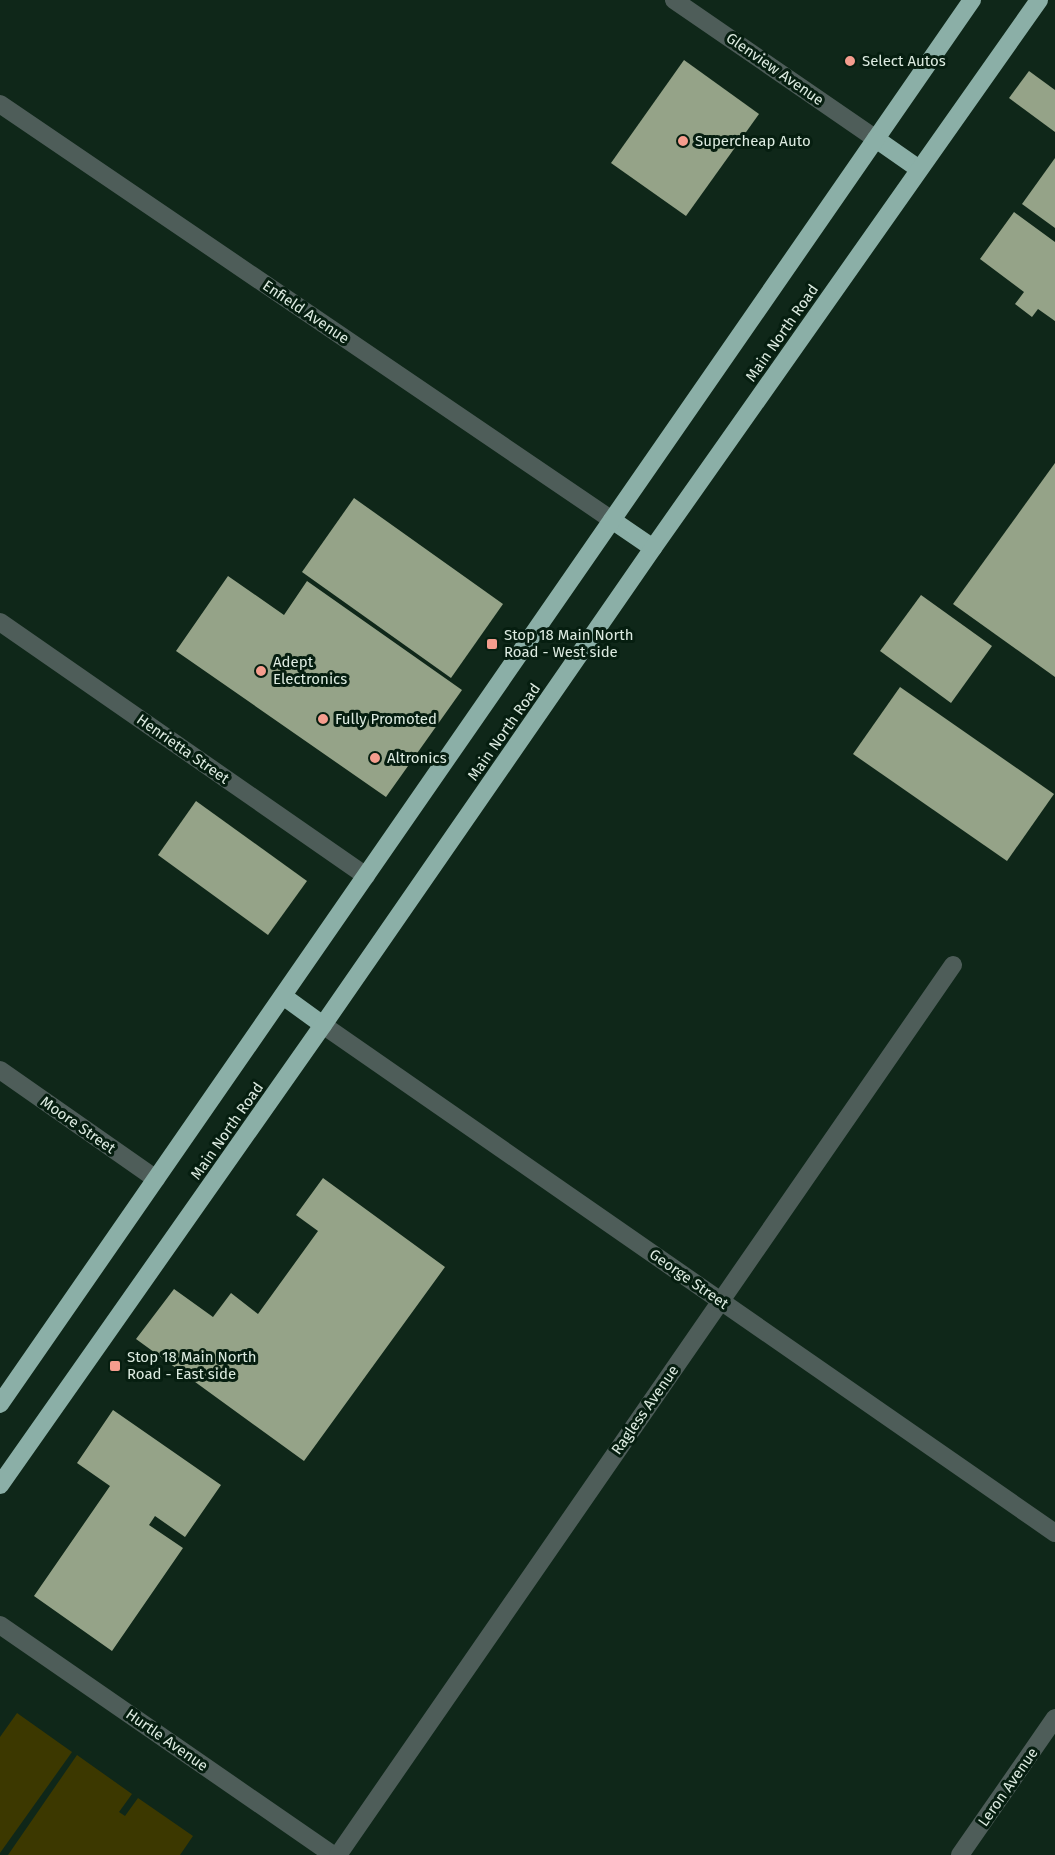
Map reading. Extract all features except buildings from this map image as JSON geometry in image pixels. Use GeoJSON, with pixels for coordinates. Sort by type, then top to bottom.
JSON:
{"type":"FeatureCollection","features":[{"type":"Feature","properties":{"kind":"highway","name":"Main North Road"},"geometry":{"type":"LineString","coordinates":[[0,1404],[972,0]]}},
{"type":"Feature","properties":{"kind":"highway","name":"Main North Road"},"geometry":{"type":"LineString","coordinates":[[0,1485],[324,1025],[653,548],[1039,0]]}},
{"type":"Feature","properties":{"kind":"highway"},"geometry":{"type":"LineString","coordinates":[[876,139],[919,169]]}},
{"type":"Feature","properties":{"kind":"highway"},"geometry":{"type":"LineString","coordinates":[[612,520],[653,548]]}},
{"type":"Feature","properties":{"kind":"highway"},"geometry":{"type":"LineString","coordinates":[[283,996],[324,1025]]}},
{"type":"Feature","properties":{"kind":"street","name":"Glenview Avenue"},"geometry":{"type":"LineString","coordinates":[[674,0],[876,139]]}},
{"type":"Feature","properties":{"kind":"street","name":"Enfield Avenue"},"geometry":{"type":"LineString","coordinates":[[0,104],[612,520]]}},
{"type":"Feature","properties":{"kind":"street","name":"Henrietta Street"},"geometry":{"type":"LineString","coordinates":[[0,622],[366,876]]}},
{"type":"Feature","properties":{"kind":"street","name":"Ragless Avenue"},"geometry":{"type":"LineString","coordinates":[[338,1855],[953,965]]}},
{"type":"Feature","properties":{"kind":"street","name":"George Street"},"geometry":{"type":"LineString","coordinates":[[324,1025],[1055,1533]]}},
{"type":"Feature","properties":{"kind":"street","name":"Moore Street"},"geometry":{"type":"LineString","coordinates":[[0,1070],[156,1179]]}},
{"type":"Feature","properties":{"kind":"street","name":"Hurtle Avenue"},"geometry":{"type":"LineString","coordinates":[[0,1625],[333,1855]]}},
{"type":"Feature","properties":{"kind":"street","name":"Leron Avenue"},"geometry":{"type":"LineString","coordinates":[[960,1855],[1055,1718]]}},
{"type":"Feature","properties":{"kind":"shaded area"},"geometry":{"type":"Polygon","coordinates":[[[17,1713],[72,1752],[0,1853],[0,1737],[17,1713]]]}},
{"type":"Feature","properties":{"kind":"shaded area"},"geometry":{"type":"Polygon","coordinates":[[[77,1755],[132,1794],[119,1812],[125,1816],[138,1798],[193,1836],[180,1855],[8,1855],[77,1755]]]}},
{"type":"Feature","properties":{"kind":"place","name":"Select Autos"},"geometry":{"type":"Point","coordinates":[850,61]}},
{"type":"Feature","properties":{"kind":"place","name":"Supercheap Auto"},"geometry":{"type":"Point","coordinates":[683,141]}},
{"type":"Feature","properties":{"kind":"place","name":"Stop 18 Main North Road - West side"},"geometry":{"type":"Point","coordinates":[492,644]}},
{"type":"Feature","properties":{"kind":"place","name":"Adept Electronics"},"geometry":{"type":"Point","coordinates":[261,671]}},
{"type":"Feature","properties":{"kind":"place","name":"Fully Promoted"},"geometry":{"type":"Point","coordinates":[323,719]}},
{"type":"Feature","properties":{"kind":"place","name":"Altronics"},"geometry":{"type":"Point","coordinates":[375,758]}},
{"type":"Feature","properties":{"kind":"place","name":"Stop 18 Main North Road - East side"},"geometry":{"type":"Point","coordinates":[115,1366]}}]}
